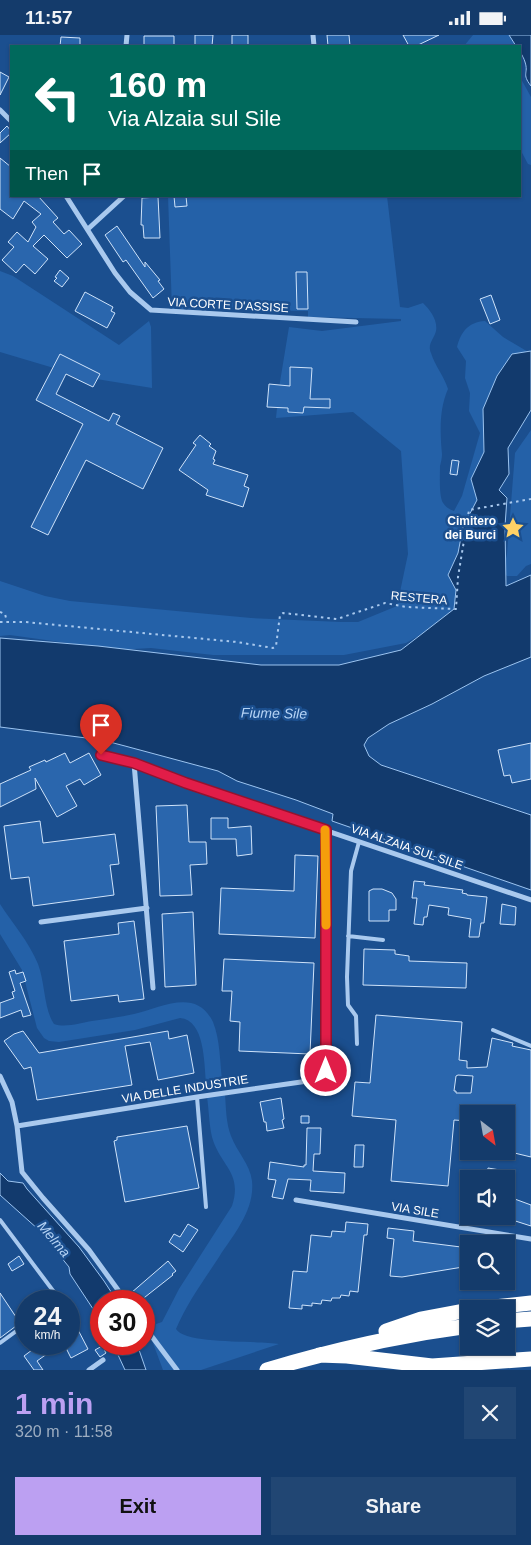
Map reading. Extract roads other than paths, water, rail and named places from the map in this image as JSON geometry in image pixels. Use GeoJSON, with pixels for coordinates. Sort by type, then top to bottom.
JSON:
{"type":"FeatureCollection","features":[{"type":"Feature","properties":{"kind":"highway"},"geometry":{"type":"LineString","coordinates":[[515,1305],[531,1303]]}},
{"type":"Feature","properties":{"kind":"highway"},"geometry":{"type":"LineString","coordinates":[[349,1347],[421,1319],[460,1312]]}},
{"type":"Feature","properties":{"kind":"highway"},"geometry":{"type":"LineString","coordinates":[[515,1320],[531,1319]]}},
{"type":"Feature","properties":{"kind":"highway"},"geometry":{"type":"LineString","coordinates":[[267,1370],[349,1347],[400,1336],[460,1327]]}},
{"type":"Feature","properties":{"kind":"highway"},"geometry":{"type":"LineString","coordinates":[[319,1355],[337,1355],[432,1365],[531,1359]]}},
{"type":"Feature","properties":{"kind":"street"},"geometry":{"type":"LineString","coordinates":[[0,110],[10,120]]}},
{"type":"Feature","properties":{"kind":"street","name":"VIA CORTE D'ASSISE"},"geometry":{"type":"LineString","coordinates":[[67,197],[120,279],[130,292],[151,310],[356,322]]}},
{"type":"Feature","properties":{"kind":"street"},"geometry":{"type":"LineString","coordinates":[[88,229],[123,197]]}},
{"type":"Feature","properties":{"kind":"street","name":"VIA ALZAIA SUL SILE"},"geometry":{"type":"LineString","coordinates":[[101,755],[134,763],[186,783],[531,900]]}},
{"type":"Feature","properties":{"kind":"street"},"geometry":{"type":"LineString","coordinates":[[134,763],[153,989]]}},
{"type":"Feature","properties":{"kind":"street","name":"VIA DELLE INDUSTRIE"},"geometry":{"type":"LineString","coordinates":[[17,1126],[308,1081],[326,1071],[326,830]]}},
{"type":"Feature","properties":{"kind":"street"},"geometry":{"type":"LineString","coordinates":[[40,922],[147,908]]}},
{"type":"Feature","properties":{"kind":"street"},"geometry":{"type":"LineString","coordinates":[[0,1076],[12,1102],[17,1126],[22,1172],[89,1250],[118,1290]]}},
{"type":"Feature","properties":{"kind":"street","name":"VIA SILE"},"geometry":{"type":"LineString","coordinates":[[296,1200],[531,1239]]}},
{"type":"Feature","properties":{"kind":"street"},"geometry":{"type":"LineString","coordinates":[[155,1341],[177,1370]]}},
{"type":"Feature","properties":{"kind":"street"},"geometry":{"type":"LineString","coordinates":[[89,1370],[103,1361]]}},
{"type":"Feature","properties":{"kind":"lane"},"geometry":{"type":"LineString","coordinates":[[357,1044],[356,1016],[348,1005],[347,977],[351,871],[360,842]]}},
{"type":"Feature","properties":{"kind":"lane"},"geometry":{"type":"LineString","coordinates":[[348,936],[383,940]]}},
{"type":"Feature","properties":{"kind":"lane"},"geometry":{"type":"LineString","coordinates":[[493,1030],[531,1046]]}},
{"type":"Feature","properties":{"kind":"lane"},"geometry":{"type":"LineString","coordinates":[[197,1097],[206,1207]]}},
{"type":"Feature","properties":{"kind":"lane"},"geometry":{"type":"LineString","coordinates":[[0,1220],[52,1290]]}},
{"type":"Feature","properties":{"kind":"lane"},"geometry":{"type":"LineString","coordinates":[[0,1343],[15,1332]]}},
{"type":"Feature","properties":{"kind":"water"},"geometry":{"type":"Polygon","coordinates":[[[509,35],[531,35],[531,86],[526,78],[526,66],[521,53],[521,45],[515,45],[509,35]]]}},
{"type":"Feature","properties":{"kind":"water","name":"Fiume Sile"},"geometry":{"type":"Polygon","coordinates":[[[531,351],[531,410],[508,448],[509,474],[499,490],[507,498],[505,526],[506,586],[531,575],[531,657],[484,676],[432,704],[389,724],[368,738],[364,745],[369,756],[381,765],[531,815],[531,890],[332,821],[333,814],[237,781],[218,771],[102,740],[0,727],[0,638],[98,646],[261,665],[339,665],[401,650],[454,609],[456,590],[448,575],[458,553],[463,527],[477,500],[471,479],[484,452],[483,409],[497,376],[512,354],[531,351]]]}},
{"type":"Feature","properties":{"kind":"water","name":"Melma"},"geometry":{"type":"Polygon","coordinates":[[[0,1173],[8,1181],[23,1183],[79,1247],[110,1290],[90,1290],[90,1304],[70,1274],[69,1267],[39,1230],[0,1195],[0,1173]]]}},
{"type":"Feature","properties":{"kind":"water"},"geometry":{"type":"Polygon","coordinates":[[[118,1355],[141,1355],[146,1370],[125,1370],[118,1355]]]}},
{"type":"Feature","properties":{"kind":"place","name":"Cimitero dei Burci"},"geometry":{"type":"Point","coordinates":[513,528]}}]}
